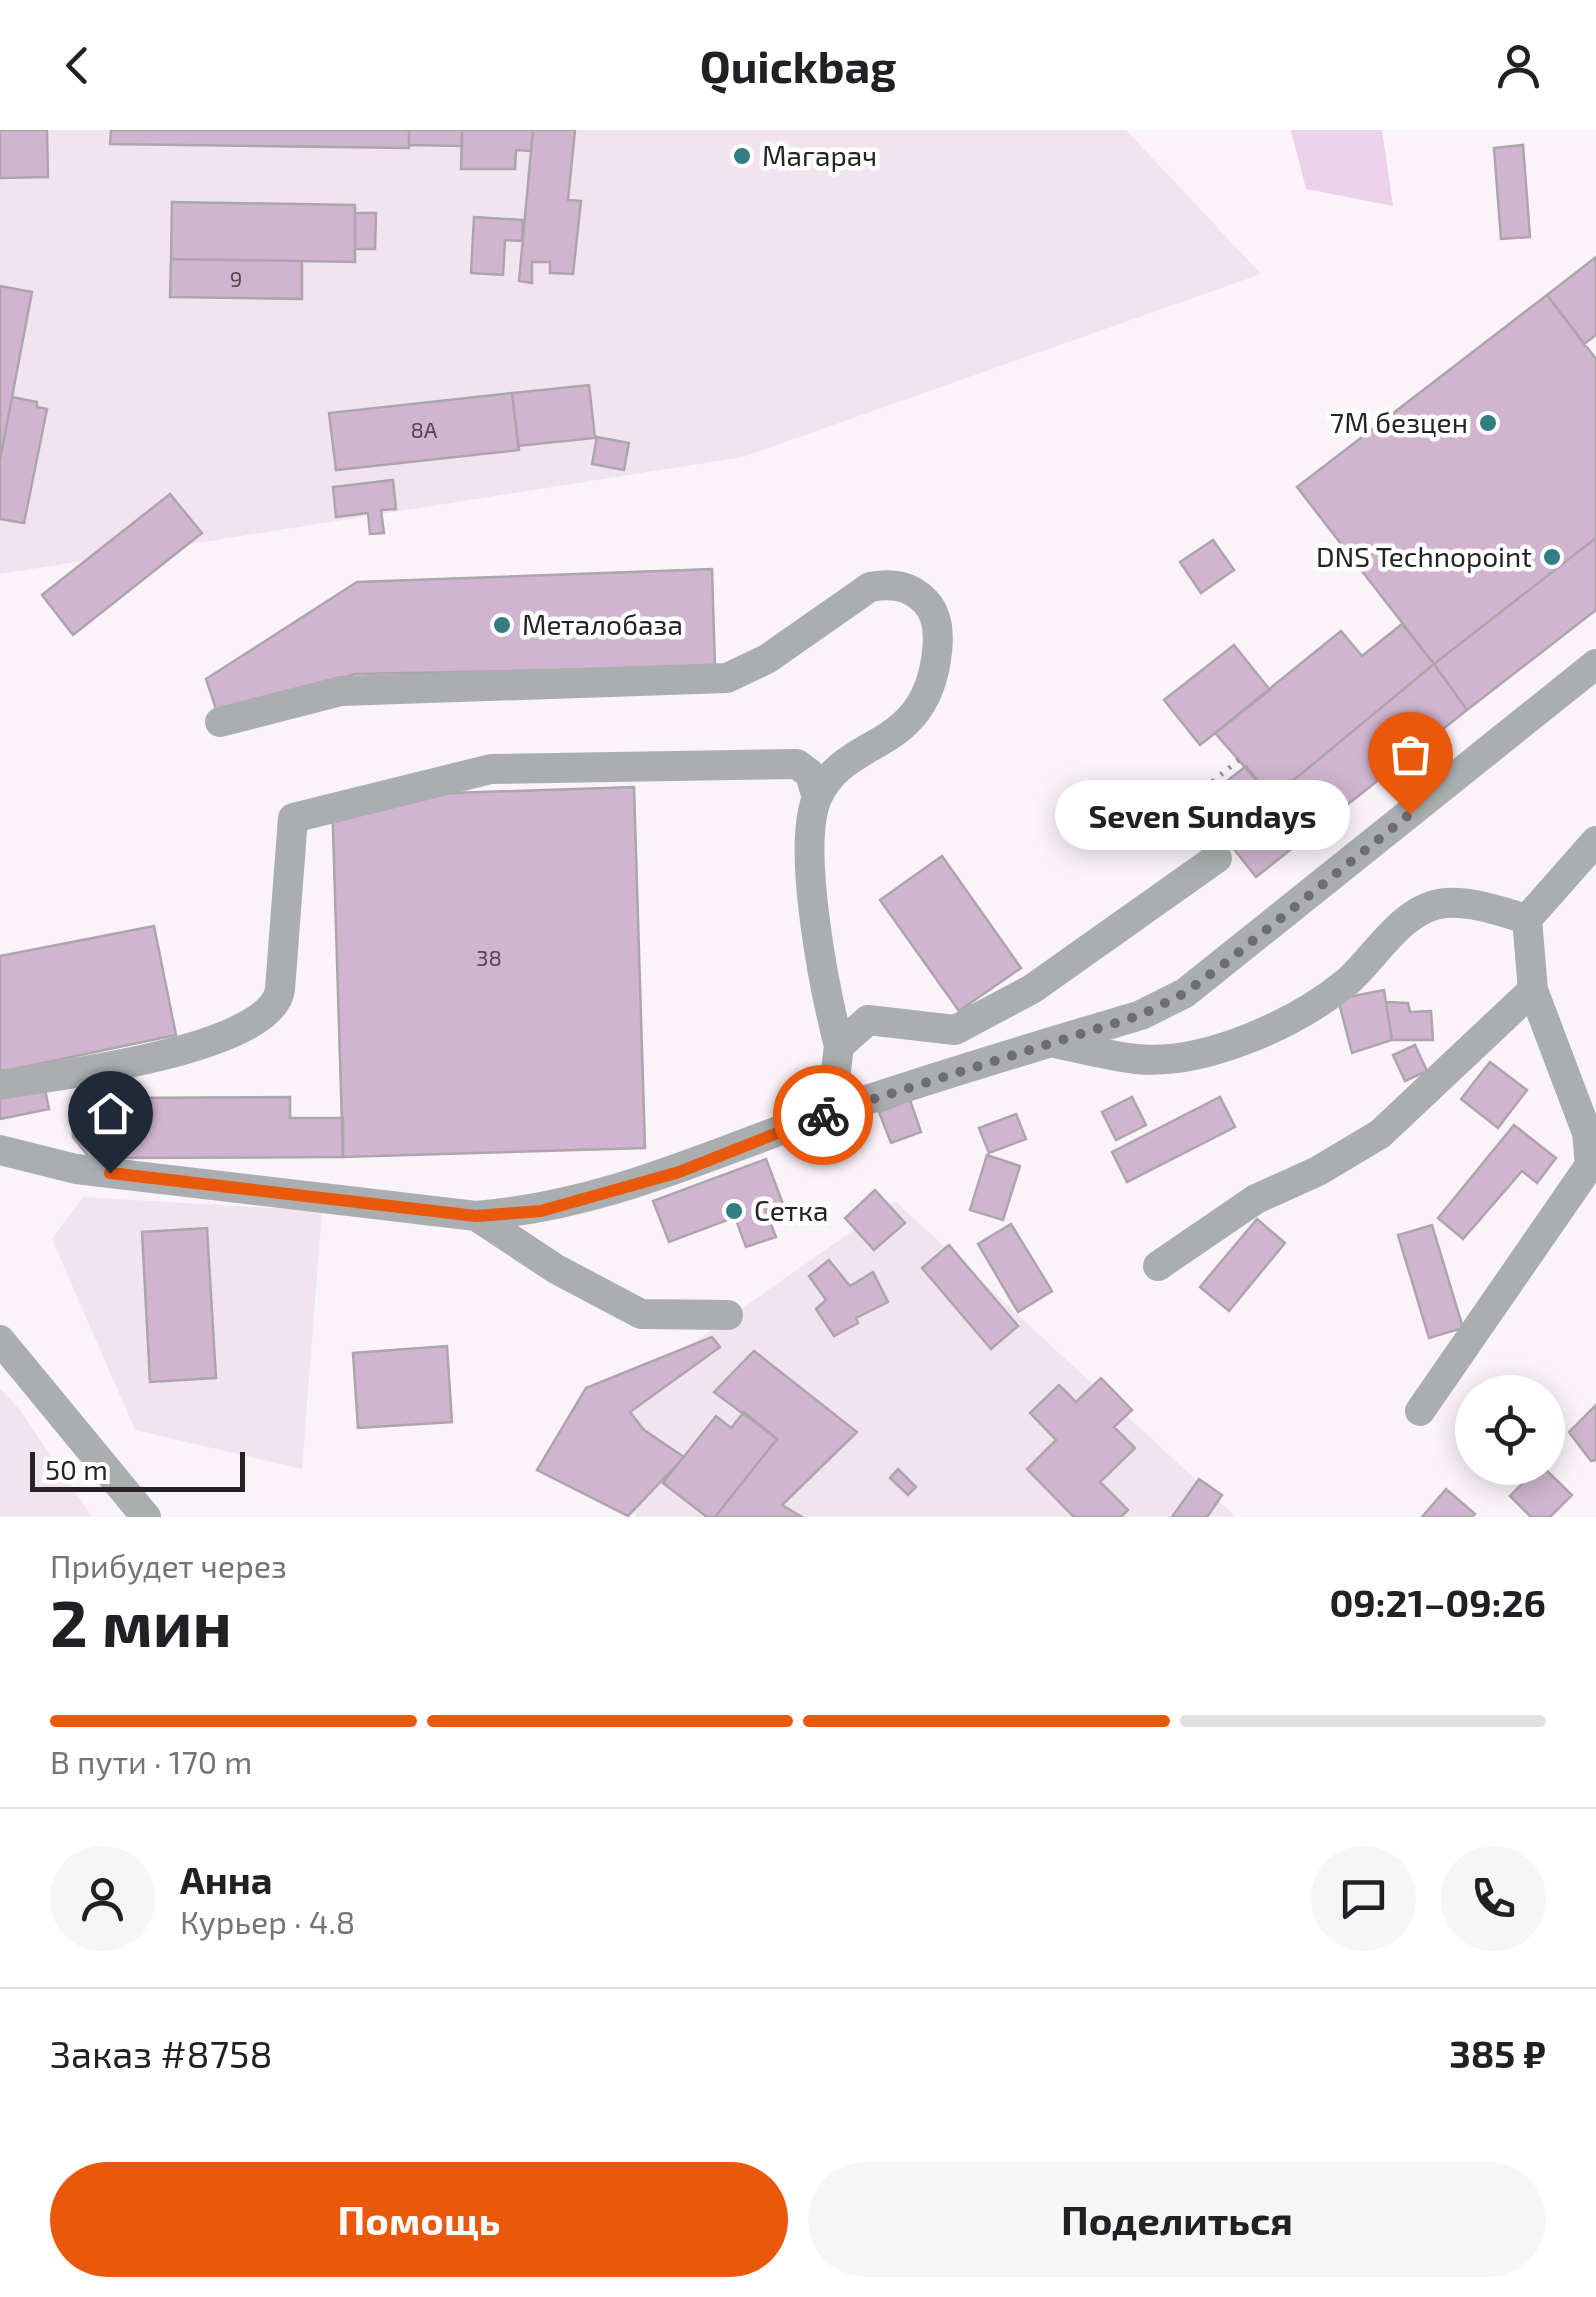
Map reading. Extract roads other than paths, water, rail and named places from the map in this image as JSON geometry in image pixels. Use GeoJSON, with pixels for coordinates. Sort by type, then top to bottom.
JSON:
{"type":"FeatureCollection","features":[{"type":"Feature","properties":{"kind":"street"},"geometry":{"type":"LineString","coordinates":[[220,722],[288,701],[391,687],[727,678],[768,659],[870,588],[889,584],[909,588],[927,603],[936,619],[935,668],[925,697],[905,727],[834,772],[817,798],[810,828],[812,879],[829,1008],[839,1046],[831,1112]]}},
{"type":"Feature","properties":{"kind":"street"},"geometry":{"type":"LineString","coordinates":[[0,1150],[76,1169],[476,1216],[541,1211],[679,1172],[831,1112],[1141,1015],[1185,993],[1596,664]]}},
{"type":"Feature","properties":{"kind":"street"},"geometry":{"type":"LineString","coordinates":[[0,1086],[193,1046],[250,1026],[268,1014],[278,1001],[293,818],[491,769],[797,764],[810,774],[817,798]]}},
{"type":"Feature","properties":{"kind":"street"},"geometry":{"type":"LineString","coordinates":[[1420,1411],[1590,1164],[1587,1133],[1533,990],[1528,919],[1596,842]]}},
{"type":"Feature","properties":{"kind":"street"},"geometry":{"type":"LineString","coordinates":[[839,1046],[868,1020],[955,1030],[1032,989],[1217,858]]}},
{"type":"Feature","properties":{"kind":"street"},"geometry":{"type":"LineString","coordinates":[[1052,1042],[1140,1060],[1218,1050],[1296,1017],[1347,982],[1400,925],[1442,902],[1480,906],[1528,919]]}},
{"type":"Feature","properties":{"kind":"street"},"geometry":{"type":"LineString","coordinates":[[1158,1266],[1256,1199],[1318,1171],[1380,1134],[1533,990]]}},
{"type":"Feature","properties":{"kind":"street"},"geometry":{"type":"LineString","coordinates":[[476,1216],[556,1269],[641,1314],[728,1315]]}},
{"type":"Feature","properties":{"kind":"street"},"geometry":{"type":"LineString","coordinates":[[0,1340],[146,1517]]}},
{"type":"Feature","properties":{"kind":"place","name":"Магарач"},"geometry":{"type":"Point","coordinates":[742,156]}},
{"type":"Feature","properties":{"kind":"place","name":"7М безцен"},"geometry":{"type":"Point","coordinates":[1488,423]}},
{"type":"Feature","properties":{"kind":"place","name":"DNS Technopoint"},"geometry":{"type":"Point","coordinates":[1552,557]}},
{"type":"Feature","properties":{"kind":"place","name":"Металобаза"},"geometry":{"type":"Point","coordinates":[502,625]}},
{"type":"Feature","properties":{"kind":"place","name":"Seven Sundays"},"geometry":{"type":"Point","coordinates":[1410,814]}},
{"type":"Feature","properties":{"kind":"place","name":"Сетка"},"geometry":{"type":"Point","coordinates":[734,1211]}}]}
